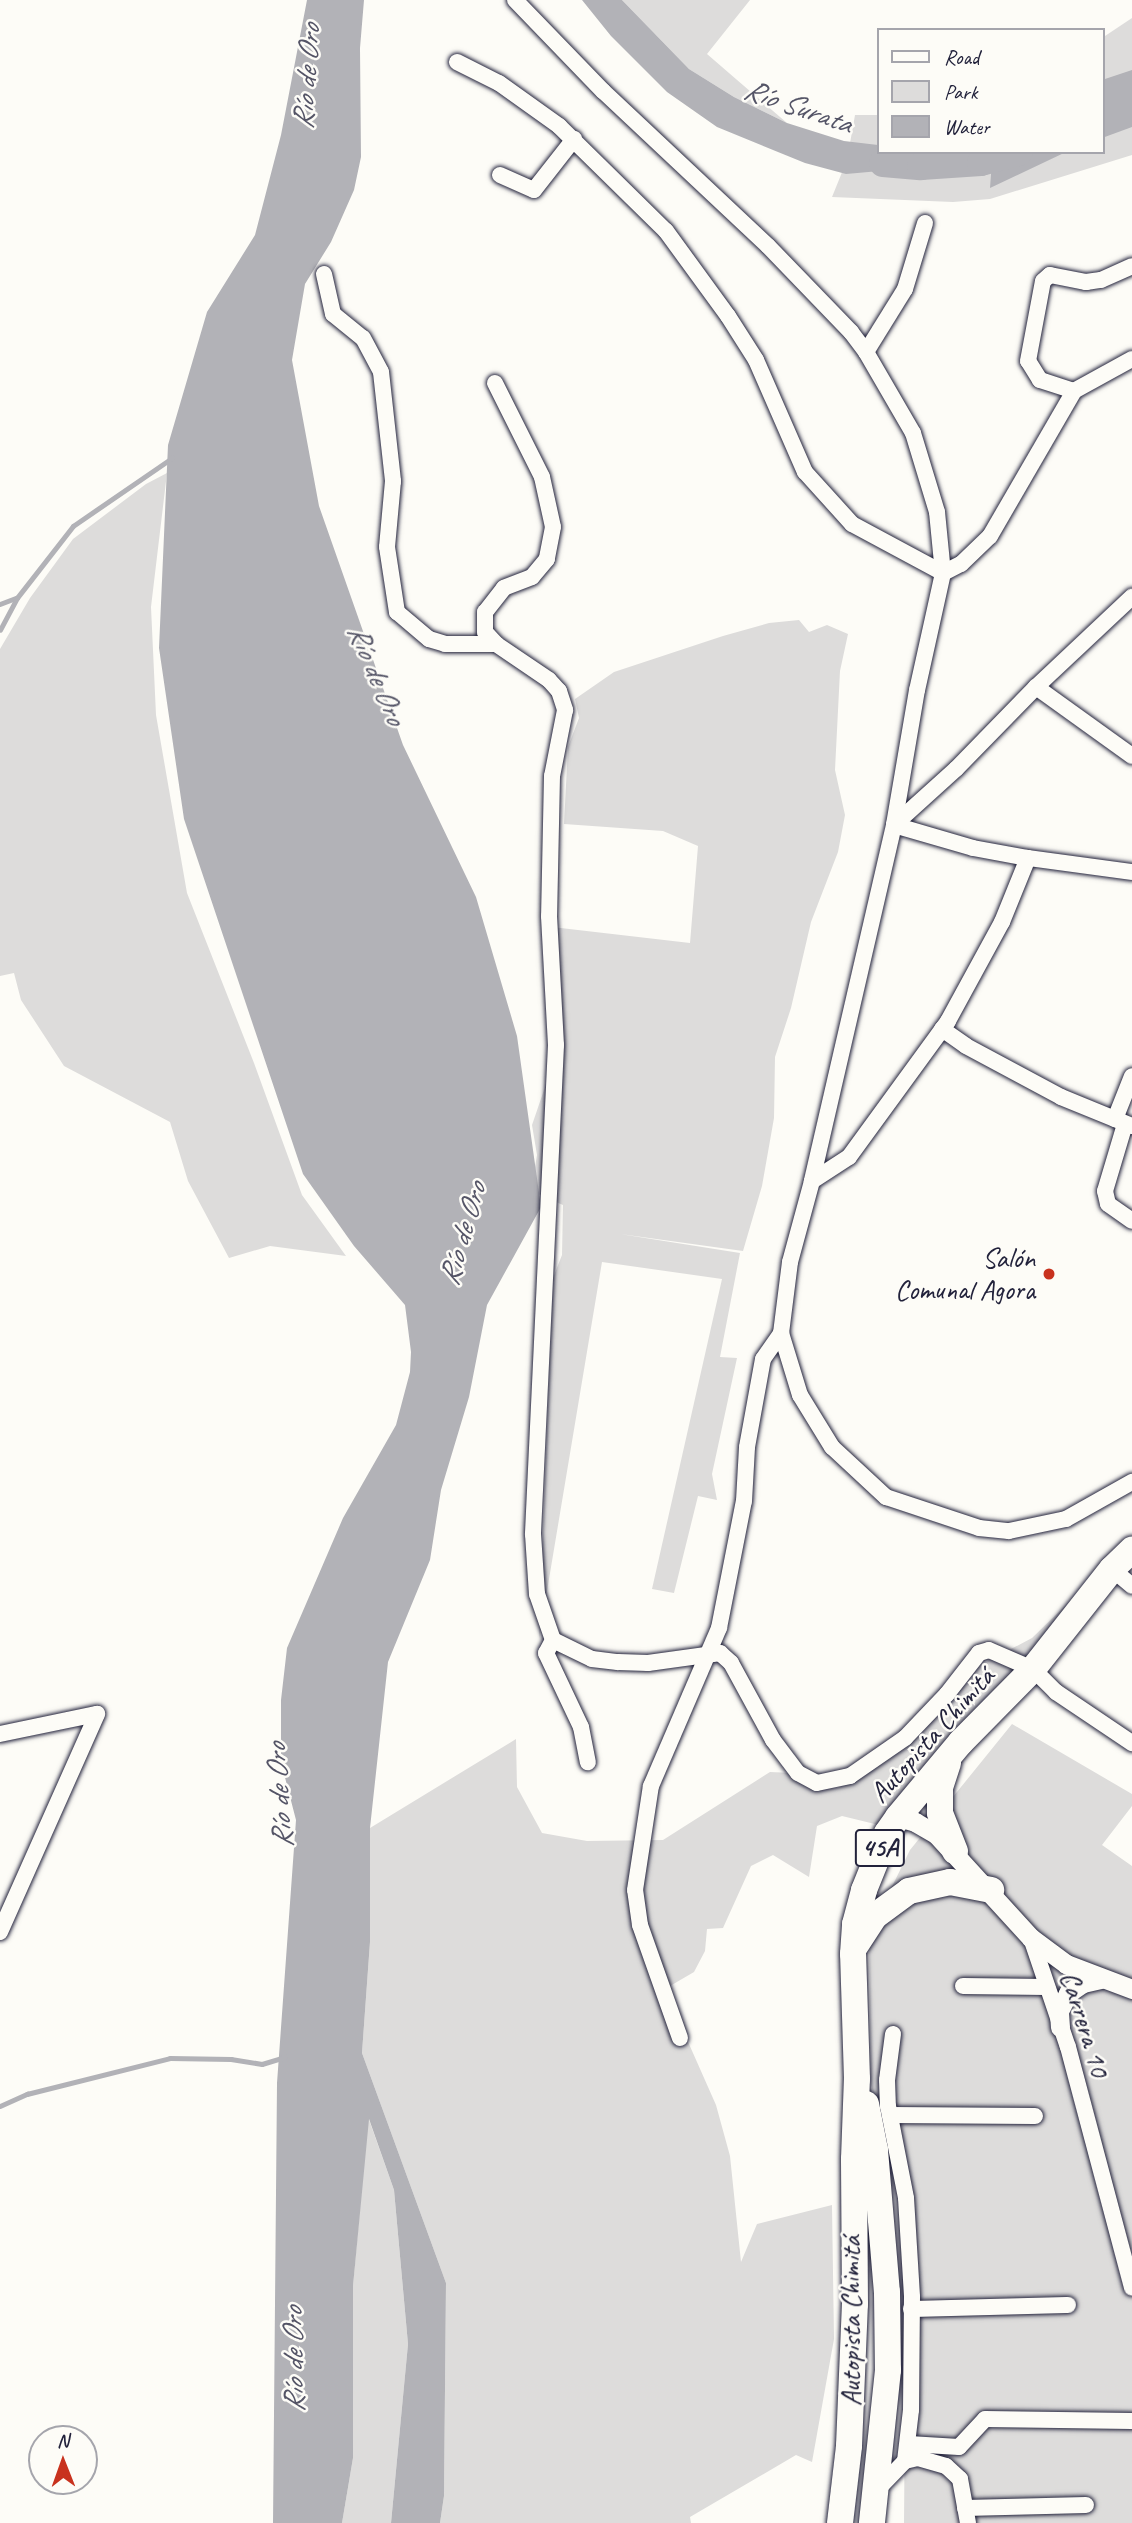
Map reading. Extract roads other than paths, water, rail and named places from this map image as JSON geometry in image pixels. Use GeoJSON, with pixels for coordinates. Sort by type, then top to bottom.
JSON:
{"type":"FeatureCollection","features":[{"type":"Feature","properties":{"kind":"highway","name":"Autopista Chimitá"},"geometry":{"type":"LineString","coordinates":[[840,2523],[853,2369],[857,2079],[853,1954],[855,1924],[864,1889],[887,1833],[898,1816],[961,1742],[1033,1669],[1112,1569],[1132,1550]]}},
{"type":"Feature","properties":{"kind":"highway"},"geometry":{"type":"LineString","coordinates":[[955,1851],[943,1827],[939,1799],[943,1774],[961,1742]]}},
{"type":"Feature","properties":{"kind":"highway"},"geometry":{"type":"LineString","coordinates":[[853,1954],[874,1916],[909,1891],[950,1882],[991,1890]]}},
{"type":"Feature","properties":{"kind":"highway","name":"Autopista Chimitá"},"geometry":{"type":"LineString","coordinates":[[857,2079],[870,2116],[875,2150],[887,2292],[888,2370],[872,2523]]}},
{"type":"Feature","properties":{"kind":"street"},"geometry":{"type":"LineString","coordinates":[[515,0],[603,91],[768,246],[866,352],[913,433],[937,512],[943,573],[917,690],[894,825],[813,1181],[790,1262],[781,1333],[800,1395],[832,1447],[886,1497],[979,1528],[1009,1531],[1066,1519],[1132,1482]]}},
{"type":"Feature","properties":{"kind":"street"},"geometry":{"type":"LineString","coordinates":[[457,62],[499,83],[574,139],[666,231],[729,316],[756,360],[805,472],[852,524],[943,573]]}},
{"type":"Feature","properties":{"kind":"street"},"geometry":{"type":"LineString","coordinates":[[500,175],[534,190],[574,139]]}},
{"type":"Feature","properties":{"kind":"street"},"geometry":{"type":"LineString","coordinates":[[866,352],[905,289],[925,223]]}},
{"type":"Feature","properties":{"kind":"street"},"geometry":{"type":"LineString","coordinates":[[1074,391],[1040,380],[1028,361],[1043,281],[1050,275],[1086,282],[1101,280],[1132,266]]}},
{"type":"Feature","properties":{"kind":"street"},"geometry":{"type":"LineString","coordinates":[[324,274],[333,314],[363,338],[381,372],[393,481],[387,547],[397,612],[429,639],[496,644]]}},
{"type":"Feature","properties":{"kind":"street"},"geometry":{"type":"LineString","coordinates":[[943,573],[961,564],[990,536],[1074,391],[1132,359]]}},
{"type":"Feature","properties":{"kind":"street"},"geometry":{"type":"LineString","coordinates":[[495,383],[542,477],[553,527],[547,559],[532,577],[504,588],[485,612],[485,632],[496,644],[549,680],[559,691],[565,710],[552,776],[549,916],[556,1045],[533,1534],[537,1594],[553,1640],[592,1659],[618,1662],[670,1661],[708,1652],[720,1653],[731,1663],[773,1740],[798,1773],[817,1783],[850,1776],[905,1738],[947,1694],[979,1653],[989,1650],[1033,1669],[1056,1692],[1132,1743]]}},
{"type":"Feature","properties":{"kind":"street"},"geometry":{"type":"LineString","coordinates":[[894,825],[956,769],[1036,687],[1132,597]]}},
{"type":"Feature","properties":{"kind":"street"},"geometry":{"type":"LineString","coordinates":[[1036,687],[1132,756]]}},
{"type":"Feature","properties":{"kind":"street"},"geometry":{"type":"LineString","coordinates":[[894,825],[973,848],[1132,872]]}},
{"type":"Feature","properties":{"kind":"street"},"geometry":{"type":"LineString","coordinates":[[813,1181],[849,1157],[942,1029],[1002,922],[1028,858]]}},
{"type":"Feature","properties":{"kind":"street"},"geometry":{"type":"LineString","coordinates":[[942,1029],[966,1046],[1061,1097],[1124,1123]]}},
{"type":"Feature","properties":{"kind":"street"},"geometry":{"type":"LineString","coordinates":[[1132,1076],[1124,1123],[1105,1191],[1108,1204],[1132,1221]]}},
{"type":"Feature","properties":{"kind":"street"},"geometry":{"type":"LineString","coordinates":[[680,2038],[640,1925],[635,1890],[651,1786],[719,1628],[744,1501],[747,1447],[763,1359],[781,1333]]}},
{"type":"Feature","properties":{"kind":"street"},"geometry":{"type":"LineString","coordinates":[[1112,1569],[1132,1586]]}},
{"type":"Feature","properties":{"kind":"street"},"geometry":{"type":"LineString","coordinates":[[553,1640],[546,1653],[581,1727],[588,1762]]}},
{"type":"Feature","properties":{"kind":"street"},"geometry":{"type":"LineString","coordinates":[[0,1734],[97,1714],[0,1932]]}},
{"type":"Feature","properties":{"kind":"street"},"geometry":{"type":"LineString","coordinates":[[898,1816],[926,1827],[955,1851],[1031,1938],[1066,1964],[1132,1989]]}},
{"type":"Feature","properties":{"kind":"street","name":"Carrera 10"},"geometry":{"type":"LineString","coordinates":[[1031,1938],[1060,2027],[1132,2288]]}},
{"type":"Feature","properties":{"kind":"street"},"geometry":{"type":"LineString","coordinates":[[1060,2027],[1059,2011],[1069,1993],[1083,1983],[1101,1979]]}},
{"type":"Feature","properties":{"kind":"street"},"geometry":{"type":"LineString","coordinates":[[963,1986],[1046,1987]]}},
{"type":"Feature","properties":{"kind":"street"},"geometry":{"type":"LineString","coordinates":[[876,2491],[905,2461],[909,2444],[911,2309],[906,2198],[890,2115],[887,2080],[893,2034]]}},
{"type":"Feature","properties":{"kind":"street"},"geometry":{"type":"LineString","coordinates":[[890,2115],[1035,2116]]}},
{"type":"Feature","properties":{"kind":"street"},"geometry":{"type":"LineString","coordinates":[[911,2309],[1069,2305]]}},
{"type":"Feature","properties":{"kind":"street"},"geometry":{"type":"LineString","coordinates":[[909,2444],[959,2447],[985,2418],[1132,2421]]}},
{"type":"Feature","properties":{"kind":"street"},"geometry":{"type":"LineString","coordinates":[[905,2461],[918,2458],[952,2469],[960,2479],[967,2516],[1086,2505]]}},
{"type":"Feature","properties":{"kind":"water","name":"Río de Oro"},"geometry":{"type":"Polygon","coordinates":[[[307,0],[364,0],[360,48],[361,157],[354,190],[331,242],[305,284],[292,360],[319,506],[403,745],[476,897],[517,1036],[541,1207],[487,1305],[469,1397],[441,1490],[430,1560],[388,1662],[370,1828],[370,1942],[362,2053],[446,2283],[444,2496],[440,2523],[391,2523],[408,2344],[394,2190],[369,2119],[353,2286],[353,2458],[342,2523],[273,2523],[277,2083],[296,1820],[281,1762],[281,1700],[287,1648],[343,1518],[396,1425],[410,1372],[411,1352],[405,1305],[354,1246],[303,1174],[184,819],[159,648],[168,445],[207,312],[255,235],[281,135],[307,0]]]}},
{"type":"Feature","properties":{"kind":"water"},"geometry":{"type":"Polygon","coordinates":[[[582,0],[622,0],[689,69],[734,97],[787,123],[844,141],[876,145],[876,154],[944,154],[992,161],[846,174],[805,163],[717,127],[667,92],[611,36],[582,0]]]}},
{"type":"Feature","properties":{"kind":"water"},"geometry":{"type":"Polygon","coordinates":[[[1132,70],[1132,127],[1104,137],[1104,79],[1132,70]]]}},
{"type":"Feature","properties":{"kind":"water"},"geometry":{"type":"Polygon","coordinates":[[[994,154],[1062,154],[990,188],[994,154]]]}},
{"type":"Feature","properties":{"kind":"waterway","name":"Río Surata"},"geometry":{"type":"LineString","coordinates":[[883,163],[921,166],[981,162],[1011,154]]}},
{"type":"Feature","properties":{"kind":"waterway"},"geometry":{"type":"LineString","coordinates":[[0,630],[17,598],[73,526],[172,458]]}},
{"type":"Feature","properties":{"kind":"waterway"},"geometry":{"type":"LineString","coordinates":[[0,604],[16,598]]}},
{"type":"Feature","properties":{"kind":"waterway"},"geometry":{"type":"LineString","coordinates":[[0,2106],[27,2094],[170,2058],[231,2059],[262,2064],[285,2057]]}},
{"type":"Feature","properties":{"kind":"place","name":"Salón Comunal Agora"},"geometry":{"type":"Point","coordinates":[1049,1274]}}]}
